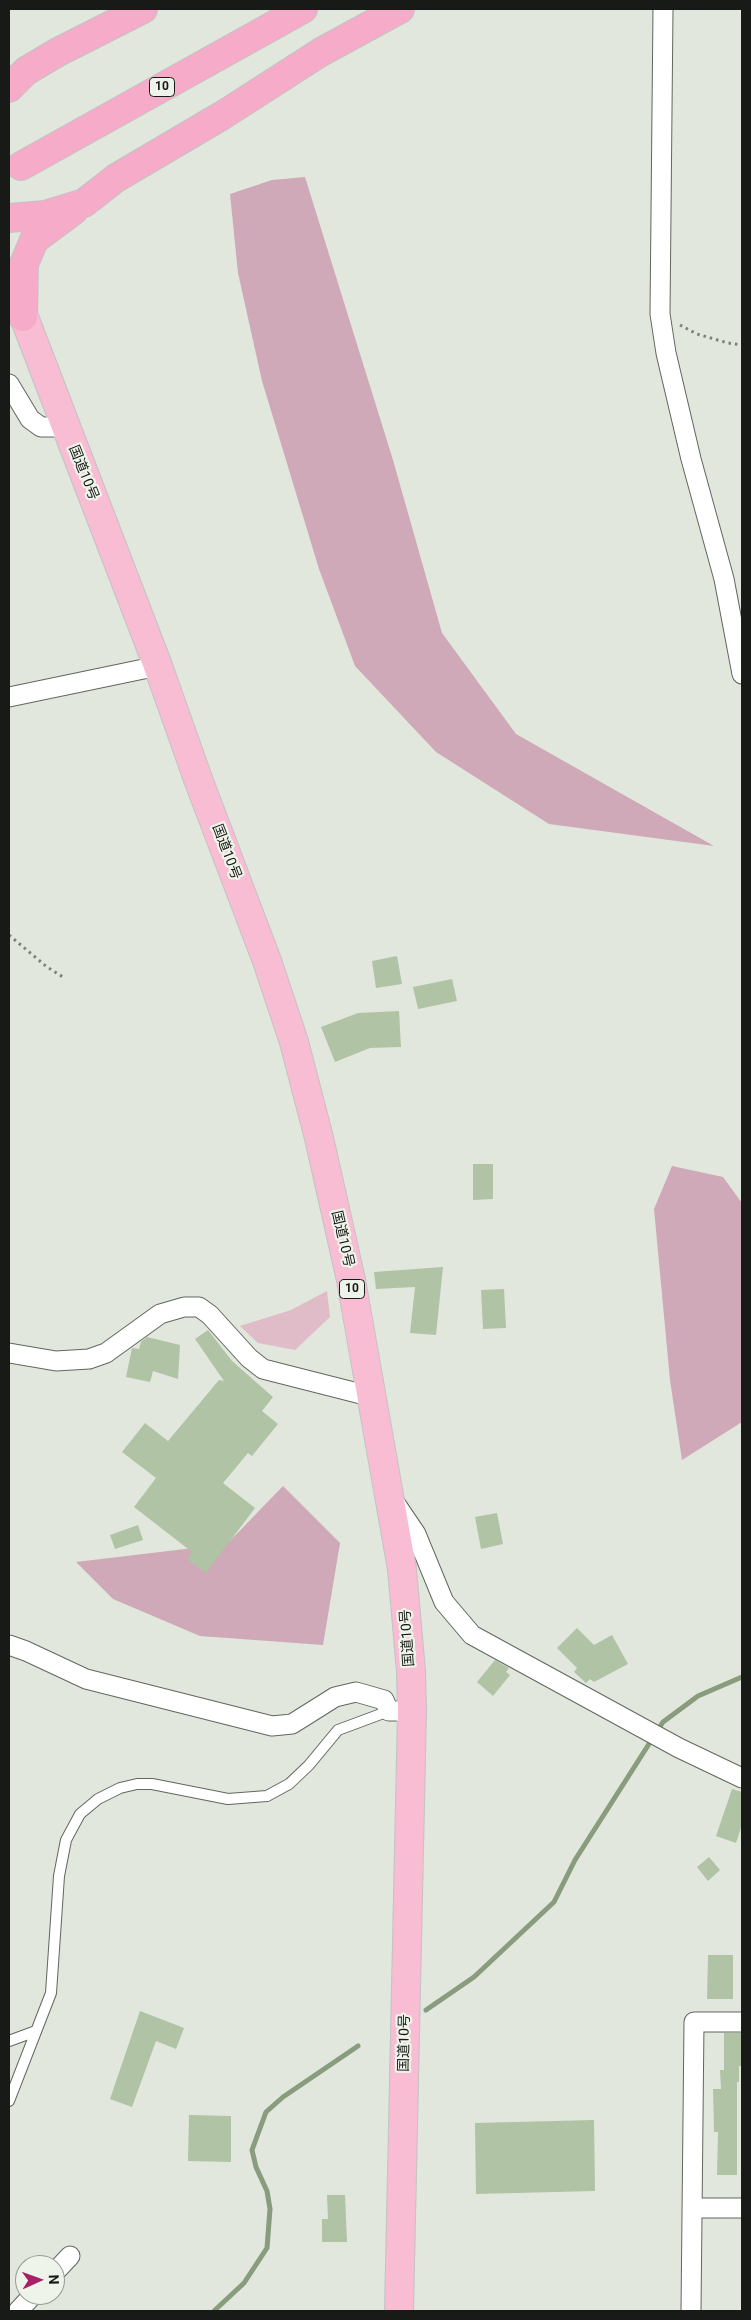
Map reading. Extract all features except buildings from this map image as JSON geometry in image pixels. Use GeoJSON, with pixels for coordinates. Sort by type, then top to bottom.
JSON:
{"type":"FeatureCollection","features":[{"type":"Feature","properties":{"kind":"highway"},"geometry":{"type":"LineString","coordinates":[[11,84],[26,71],[58,52],[143,9]]}},
{"type":"Feature","properties":{"kind":"highway","name":"10"},"geometry":{"type":"LineString","coordinates":[[21,166],[303,9]]}},
{"type":"Feature","properties":{"kind":"highway"},"geometry":{"type":"LineString","coordinates":[[16,308],[24,264],[34,240],[116,178],[223,115],[321,52],[400,9]]}},
{"type":"Feature","properties":{"kind":"highway"},"geometry":{"type":"LineString","coordinates":[[9,218],[46,214],[84,203]]}},
{"type":"Feature","properties":{"kind":"highway","name":"国道10号"},"geometry":{"type":"LineString","coordinates":[[9,278],[16,308],[65,426],[158,666],[198,779],[267,961],[294,1042],[319,1138],[351,1280],[391,1496],[404,1588],[401,1711],[399,2311]]}},
{"type":"Feature","properties":{"kind":"street"},"geometry":{"type":"LineString","coordinates":[[663,9],[660,314],[668,362],[691,459],[724,579],[742,674]]}},
{"type":"Feature","properties":{"kind":"street"},"geometry":{"type":"LineString","coordinates":[[9,384],[30,419],[41,427],[65,426]]}},
{"type":"Feature","properties":{"kind":"street"},"geometry":{"type":"LineString","coordinates":[[9,697],[158,666]]}},
{"type":"Feature","properties":{"kind":"street"},"geometry":{"type":"LineString","coordinates":[[9,1353],[56,1361],[89,1359],[106,1353],[160,1314],[184,1307],[199,1307],[210,1314],[249,1358],[263,1369],[373,1397]]}},
{"type":"Feature","properties":{"kind":"street"},"geometry":{"type":"LineString","coordinates":[[391,1496],[416,1534],[444,1602],[472,1635],[679,1748],[742,1778]]}},
{"type":"Feature","properties":{"kind":"street"},"geometry":{"type":"LineString","coordinates":[[9,1645],[86,1679],[272,1726],[292,1724],[335,1697],[356,1692],[384,1700],[401,1711]]}},
{"type":"Feature","properties":{"kind":"street"},"geometry":{"type":"LineString","coordinates":[[691,2311],[694,2022],[742,2022]]}},
{"type":"Feature","properties":{"kind":"street"},"geometry":{"type":"LineString","coordinates":[[692,2208],[742,2208]]}},
{"type":"Feature","properties":{"kind":"street"},"geometry":{"type":"LineString","coordinates":[[65,2261],[70,2256]]}},
{"type":"Feature","properties":{"kind":"lane"},"geometry":{"type":"LineString","coordinates":[[9,2101],[51,1993],[59,1876],[66,1840],[80,1814],[98,1799],[120,1788],[137,1784],[152,1784],[228,1799],[267,1796],[289,1784],[309,1765],[338,1730],[401,1711]]}},
{"type":"Feature","properties":{"kind":"lane"},"geometry":{"type":"LineString","coordinates":[[9,2042],[36,2031]]}},
{"type":"Feature","properties":{"kind":"path"},"geometry":{"type":"LineString","coordinates":[[660,298],[682,328],[728,343],[742,345]]}},
{"type":"Feature","properties":{"kind":"path"},"geometry":{"type":"LineString","coordinates":[[9,935],[63,978]]}},
{"type":"Feature","properties":{"kind":"shaded area"},"geometry":{"type":"Polygon","coordinates":[[[305,177],[393,460],[442,633],[516,734],[714,846],[549,824],[436,752],[355,666],[319,569],[262,381],[238,273],[230,194],[272,180],[305,177]]]}},
{"type":"Feature","properties":{"kind":"shaded area"},"geometry":{"type":"Polygon","coordinates":[[[672,1166],[723,1177],[742,1203],[742,1422],[682,1460],[670,1380],[654,1209],[672,1166]]]}},
{"type":"Feature","properties":{"kind":"shaded area"},"geometry":{"type":"Polygon","coordinates":[[[327,1291],[330,1317],[295,1350],[258,1343],[240,1326],[291,1310],[327,1291]]]}},
{"type":"Feature","properties":{"kind":"shaded area"},"geometry":{"type":"Polygon","coordinates":[[[283,1486],[340,1543],[323,1645],[200,1636],[113,1599],[76,1562],[227,1544],[283,1486]]]}},
{"type":"Feature","properties":{"kind":"waterway"},"geometry":{"type":"LineString","coordinates":[[426,2010],[474,1977],[554,1902],[575,1860],[663,1722],[698,1696],[742,1677]]}},
{"type":"Feature","properties":{"kind":"waterway"},"geometry":{"type":"LineString","coordinates":[[214,2311],[244,2283],[267,2248],[270,2209],[267,2191],[256,2167],[252,2150],[266,2112],[283,2097],[358,2046]]}}]}
